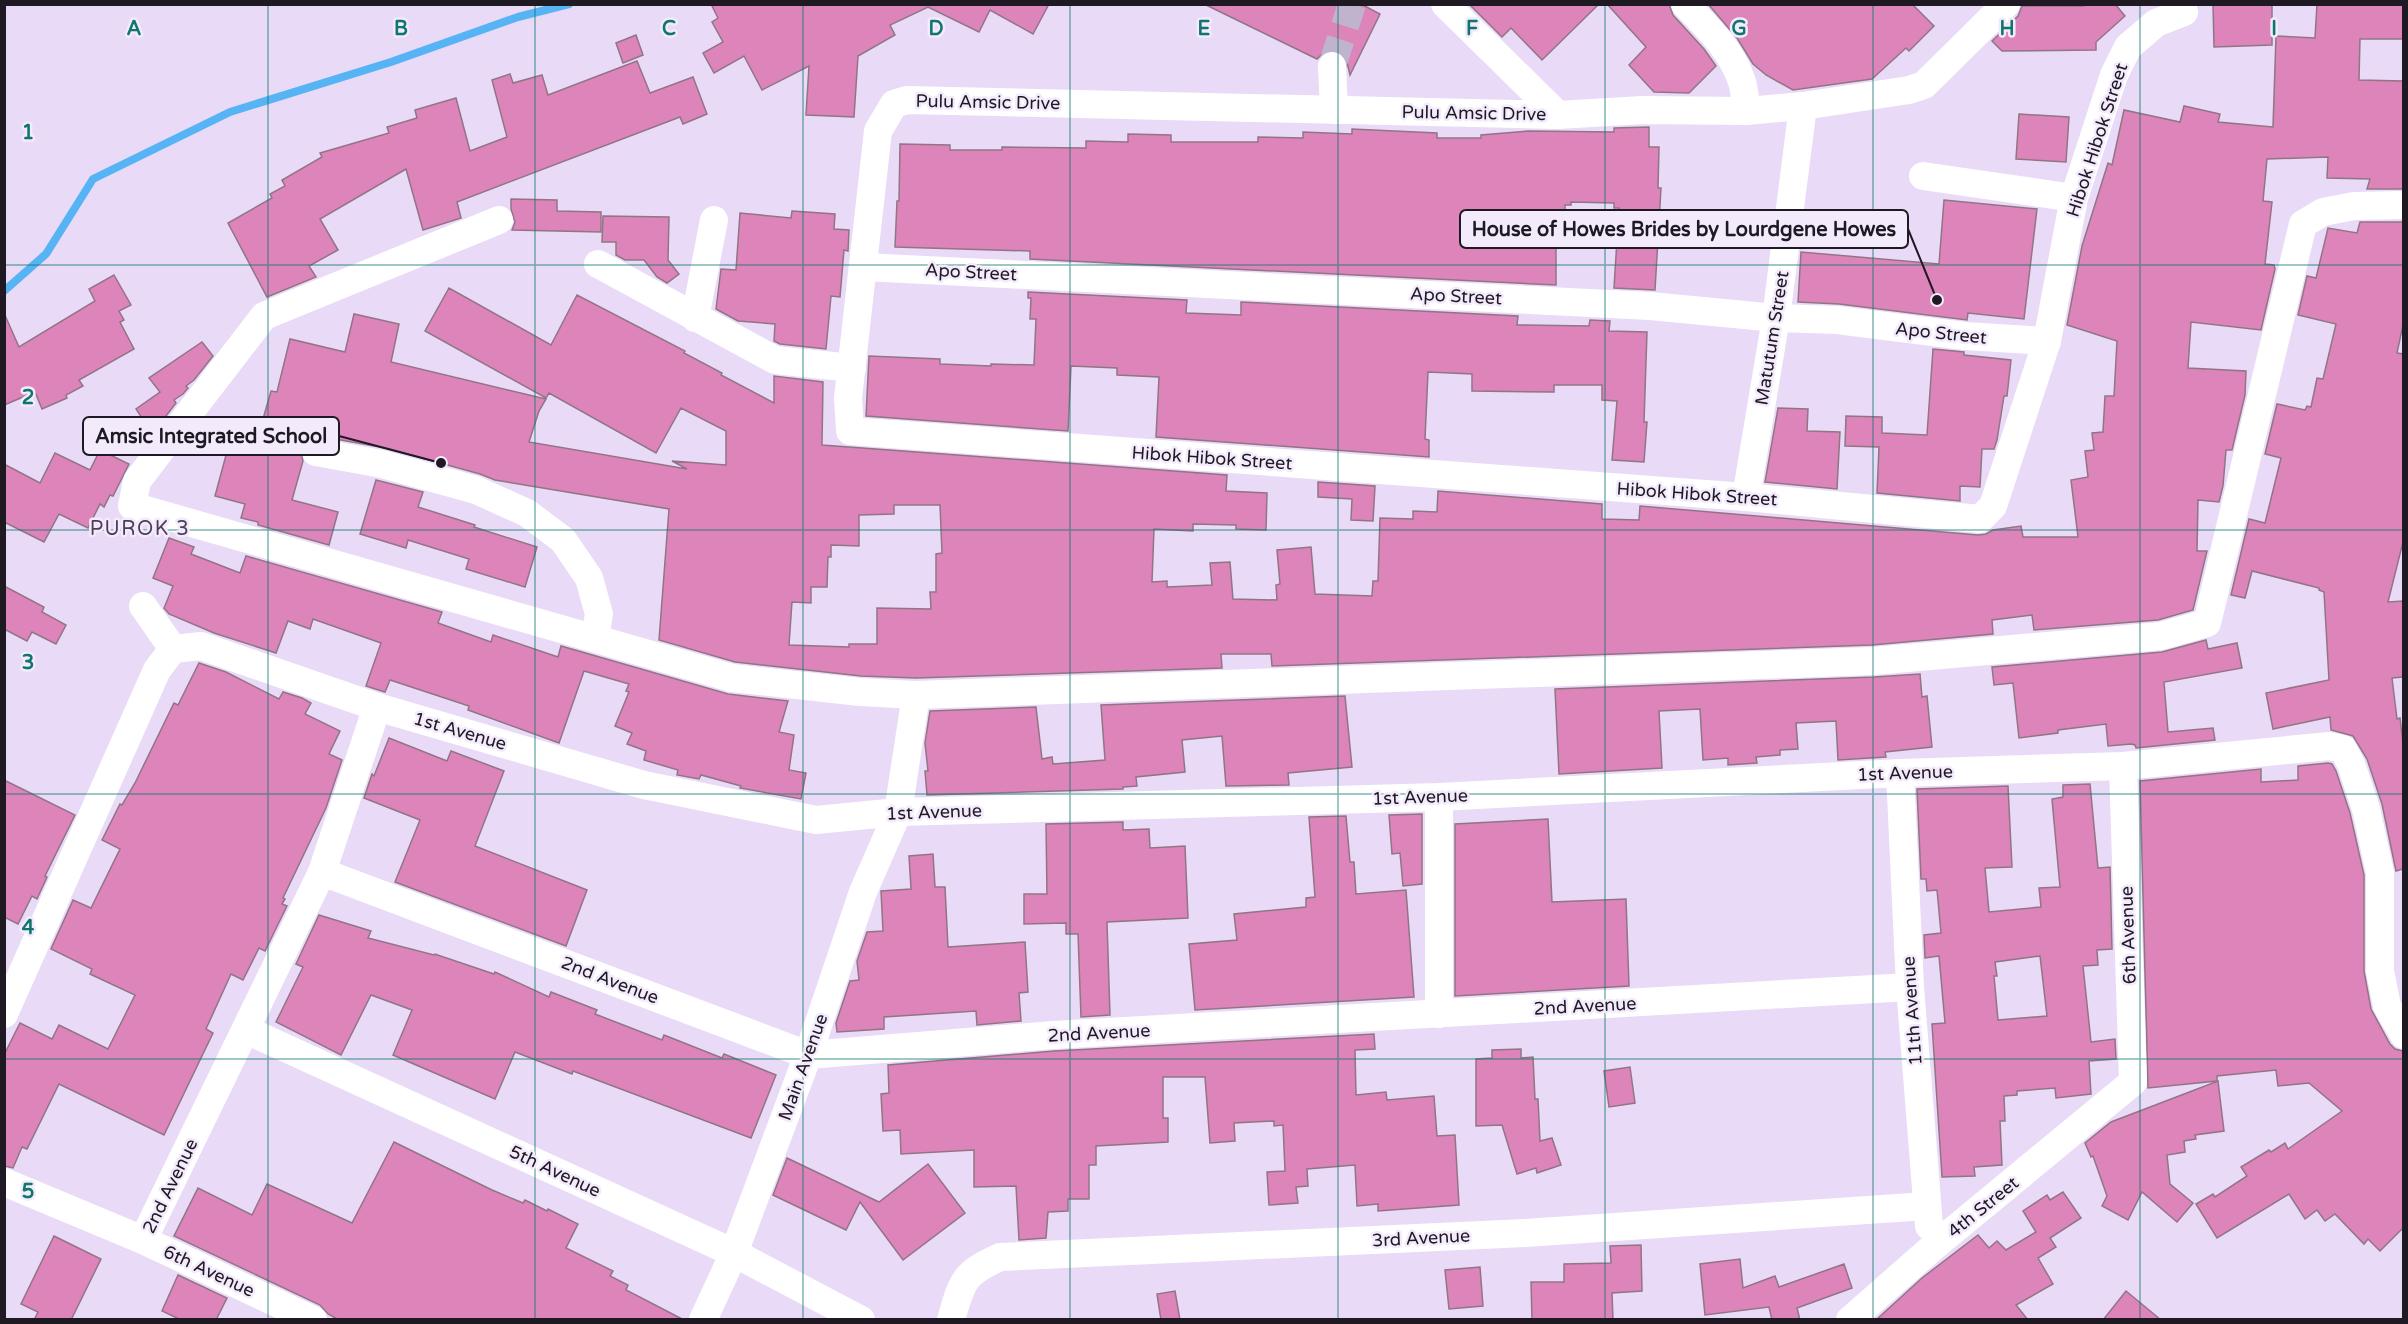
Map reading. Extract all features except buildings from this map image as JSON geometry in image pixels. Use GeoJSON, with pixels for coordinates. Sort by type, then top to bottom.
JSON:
{"type":"FeatureCollection","features":[{"type":"Feature","properties":{"kind":"street"},"geometry":{"type":"LineString","coordinates":[[1445,4],[1557,115]]}},
{"type":"Feature","properties":{"kind":"street"},"geometry":{"type":"LineString","coordinates":[[1685,4],[1718,38],[1732,60],[1742,80],[1746,111]]}},
{"type":"Feature","properties":{"kind":"street","name":"Pulu Amsic Drive"},"geometry":{"type":"LineString","coordinates":[[864,267],[878,130],[894,104],[907,100],[1557,115],[1642,110],[1746,111],[1803,106],[1909,90],[1924,85],[2006,4]]}},
{"type":"Feature","properties":{"kind":"street","name":"Hibok Hibok Street"},"geometry":{"type":"LineString","coordinates":[[852,368],[848,398],[850,431],[1746,497],[1980,519],[1993,506],[2047,341],[2074,198],[2114,75],[2128,46],[2156,23],[2184,12]]}},
{"type":"Feature","properties":{"kind":"street"},"geometry":{"type":"LineString","coordinates":[[1332,66],[1334,110]]}},
{"type":"Feature","properties":{"kind":"street","name":"Matutum Street"},"geometry":{"type":"LineString","coordinates":[[1746,497],[1776,318],[1803,106]]}},
{"type":"Feature","properties":{"kind":"street"},"geometry":{"type":"LineString","coordinates":[[1923,176],[2074,198]]}},
{"type":"Feature","properties":{"kind":"street"},"geometry":{"type":"LineString","coordinates":[[499,220],[264,316],[137,481],[132,506],[732,678],[860,692],[916,695],[1873,662],[2160,636],[2207,623],[2303,224],[2323,212],[2354,206],[2403,206]]}},
{"type":"Feature","properties":{"kind":"street"},"geometry":{"type":"LineString","coordinates":[[695,318],[714,220]]}},
{"type":"Feature","properties":{"kind":"street"},"geometry":{"type":"LineString","coordinates":[[598,264],[775,360],[852,368],[864,267]]}},
{"type":"Feature","properties":{"kind":"street","name":"Apo Street"},"geometry":{"type":"LineString","coordinates":[[864,267],[1650,306],[1776,318],[1837,320],[1965,336],[2047,341]]}},
{"type":"Feature","properties":{"kind":"street"},"geometry":{"type":"LineString","coordinates":[[316,452],[382,464],[476,490],[527,513],[563,540],[589,578],[599,614],[595,638]]}},
{"type":"Feature","properties":{"kind":"street"},"geometry":{"type":"LineString","coordinates":[[4,1014],[157,670],[173,649],[143,606]]}},
{"type":"Feature","properties":{"kind":"street","name":"1st Avenue"},"geometry":{"type":"LineString","coordinates":[[173,649],[201,646],[377,707],[644,784],[816,820],[898,812],[1439,797],[1900,773],[2123,766],[2329,746],[2343,750],[2351,764],[2366,809],[2380,873],[2380,971],[2387,1006],[2403,1035]]}},
{"type":"Feature","properties":{"kind":"street","name":"Main Avenue"},"geometry":{"type":"LineString","coordinates":[[703,1320],[734,1253],[808,1055],[863,892],[898,812],[916,695]]}},
{"type":"Feature","properties":{"kind":"street","name":"2nd Avenue"},"geometry":{"type":"LineString","coordinates":[[143,1240],[322,872],[377,707]]}},
{"type":"Feature","properties":{"kind":"street","name":"6th Avenue"},"geometry":{"type":"LineString","coordinates":[[2117,1096],[2133,1082],[2123,766]]}},
{"type":"Feature","properties":{"kind":"street","name":"11th Avenue"},"geometry":{"type":"LineString","coordinates":[[1900,773],[1910,987],[1932,1248]]}},
{"type":"Feature","properties":{"kind":"street"},"geometry":{"type":"LineString","coordinates":[[1439,797],[1439,1014]]}},
{"type":"Feature","properties":{"kind":"street","name":"2nd Avenue"},"geometry":{"type":"LineString","coordinates":[[322,872],[808,1055],[1053,1035],[1910,987]]}},
{"type":"Feature","properties":{"kind":"street","name":"5th Avenue"},"geometry":{"type":"LineString","coordinates":[[246,1030],[734,1253],[861,1320]]}},
{"type":"Feature","properties":{"kind":"street","name":"4th Street"},"geometry":{"type":"LineString","coordinates":[[1850,1320],[1932,1248],[2117,1096]]}},
{"type":"Feature","properties":{"kind":"street","name":"6th Avenue"},"geometry":{"type":"LineString","coordinates":[[4,1182],[143,1240],[313,1320]]}},
{"type":"Feature","properties":{"kind":"street","name":"3rd Avenue"},"geometry":{"type":"LineString","coordinates":[[951,1320],[962,1283],[978,1267],[1000,1257],[1524,1233],[1927,1206]]}},
{"type":"Feature","properties":{"kind":"waterway"},"geometry":{"type":"LineString","coordinates":[[4,291],[46,254],[93,179],[230,112],[391,62],[518,17],[569,4]]}},
{"type":"Feature","properties":{"kind":"tunnel"},"geometry":{"type":"LineString","coordinates":[[1332,66],[1352,4]]}},
{"type":"Feature","properties":{"kind":"place","name":"House of Howes Brides by Lourdgene Howes"},"geometry":{"type":"Point","coordinates":[1937,300]}},
{"type":"Feature","properties":{"kind":"place","name":"Amsic Integrated School"},"geometry":{"type":"Point","coordinates":[441,463]}},
{"type":"Feature","properties":{"kind":"district","name":"PUROK 3"},"geometry":{"type":"Point","coordinates":[140,529]}}]}
